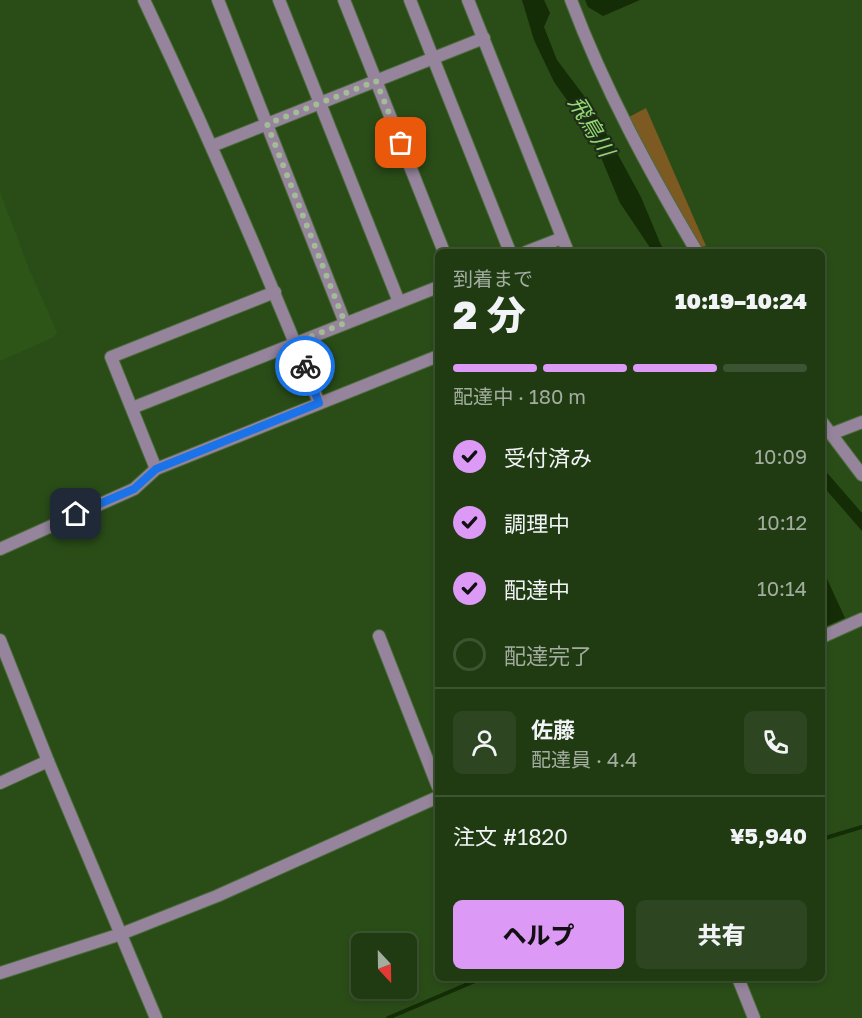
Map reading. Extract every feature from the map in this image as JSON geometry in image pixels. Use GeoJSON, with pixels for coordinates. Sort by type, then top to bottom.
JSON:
{"type":"FeatureCollection","features":[{"type":"Feature","properties":{"kind":"street"},"geometry":{"type":"LineString","coordinates":[[144,0],[212,146],[319,403]]}},
{"type":"Feature","properties":{"kind":"street"},"geometry":{"type":"LineString","coordinates":[[218,0],[345,323]]}},
{"type":"Feature","properties":{"kind":"street"},"geometry":{"type":"LineString","coordinates":[[279,0],[399,302]]}},
{"type":"Feature","properties":{"kind":"street"},"geometry":{"type":"LineString","coordinates":[[344,0],[443,249]]}},
{"type":"Feature","properties":{"kind":"street"},"geometry":{"type":"LineString","coordinates":[[410,0],[509,249]]}},
{"type":"Feature","properties":{"kind":"street"},"geometry":{"type":"LineString","coordinates":[[468,0],[567,249]]}},
{"type":"Feature","properties":{"kind":"street"},"geometry":{"type":"LineString","coordinates":[[571,0],[589,48],[621,115],[695,249]]}},
{"type":"Feature","properties":{"kind":"street"},"geometry":{"type":"LineString","coordinates":[[212,146],[483,38]]}},
{"type":"Feature","properties":{"kind":"street"},"geometry":{"type":"LineString","coordinates":[[534,249],[562,238]]}},
{"type":"Feature","properties":{"kind":"street"},"geometry":{"type":"LineString","coordinates":[[132,408],[435,288]]}},
{"type":"Feature","properties":{"kind":"street"},"geometry":{"type":"LineString","coordinates":[[156,469],[111,357],[274,292]]}},
{"type":"Feature","properties":{"kind":"street"},"geometry":{"type":"LineString","coordinates":[[0,549],[134,489],[156,469],[435,357]]}},
{"type":"Feature","properties":{"kind":"street"},"geometry":{"type":"LineString","coordinates":[[831,435],[862,422]]}},
{"type":"Feature","properties":{"kind":"street"},"geometry":{"type":"LineString","coordinates":[[825,426],[862,475]]}},
{"type":"Feature","properties":{"kind":"street"},"geometry":{"type":"LineString","coordinates":[[825,637],[862,619]]}},
{"type":"Feature","properties":{"kind":"street"},"geometry":{"type":"LineString","coordinates":[[379,636],[435,779]]}},
{"type":"Feature","properties":{"kind":"street"},"geometry":{"type":"LineString","coordinates":[[0,640],[156,1018]]}},
{"type":"Feature","properties":{"kind":"street"},"geometry":{"type":"LineString","coordinates":[[0,783],[48,761]]}},
{"type":"Feature","properties":{"kind":"street"},"geometry":{"type":"LineString","coordinates":[[0,973],[121,934],[217,896],[435,799]]}},
{"type":"Feature","properties":{"kind":"street"},"geometry":{"type":"LineString","coordinates":[[739,981],[754,1018]]}},
{"type":"Feature","properties":{"kind":"shaded area"},"geometry":{"type":"Polygon","coordinates":[[[646,108],[706,246],[701,247],[629,117],[646,108]]]}},
{"type":"Feature","properties":{"kind":"shaded area"},"geometry":{"type":"Polygon","coordinates":[[[0,192],[29,269],[57,332],[54,337],[0,361],[0,192]]]}},
{"type":"Feature","properties":{"kind":"water","name":"飛鳥川"},"geometry":{"type":"Polygon","coordinates":[[[522,0],[544,0],[550,13],[544,27],[557,60],[591,105],[641,197],[664,249],[651,249],[620,203],[587,128],[554,82],[534,40],[522,0]]]}},
{"type":"Feature","properties":{"kind":"water"},"geometry":{"type":"Polygon","coordinates":[[[585,0],[640,0],[603,16],[588,7],[585,0]]]}},
{"type":"Feature","properties":{"kind":"water"},"geometry":{"type":"Polygon","coordinates":[[[825,470],[862,513],[862,531],[825,488],[825,470]]]}},
{"type":"Feature","properties":{"kind":"water"},"geometry":{"type":"Polygon","coordinates":[[[825,575],[845,618],[825,627],[825,575]]]}},
{"type":"Feature","properties":{"kind":"waterway"},"geometry":{"type":"LineString","coordinates":[[825,838],[862,827]]}},
{"type":"Feature","properties":{"kind":"waterway"},"geometry":{"type":"LineString","coordinates":[[388,1018],[475,981]]}},
{"type":"Feature","properties":{"kind":"way so far"},"geometry":{"type":"LineString","coordinates":[[305,366],[295,343],[345,323],[267,124],[376,81],[401,143]]}},
{"type":"Feature","properties":{"kind":"route"},"geometry":{"type":"LineString","coordinates":[[76,514],[134,489],[156,469],[319,403],[305,366]]}}]}
